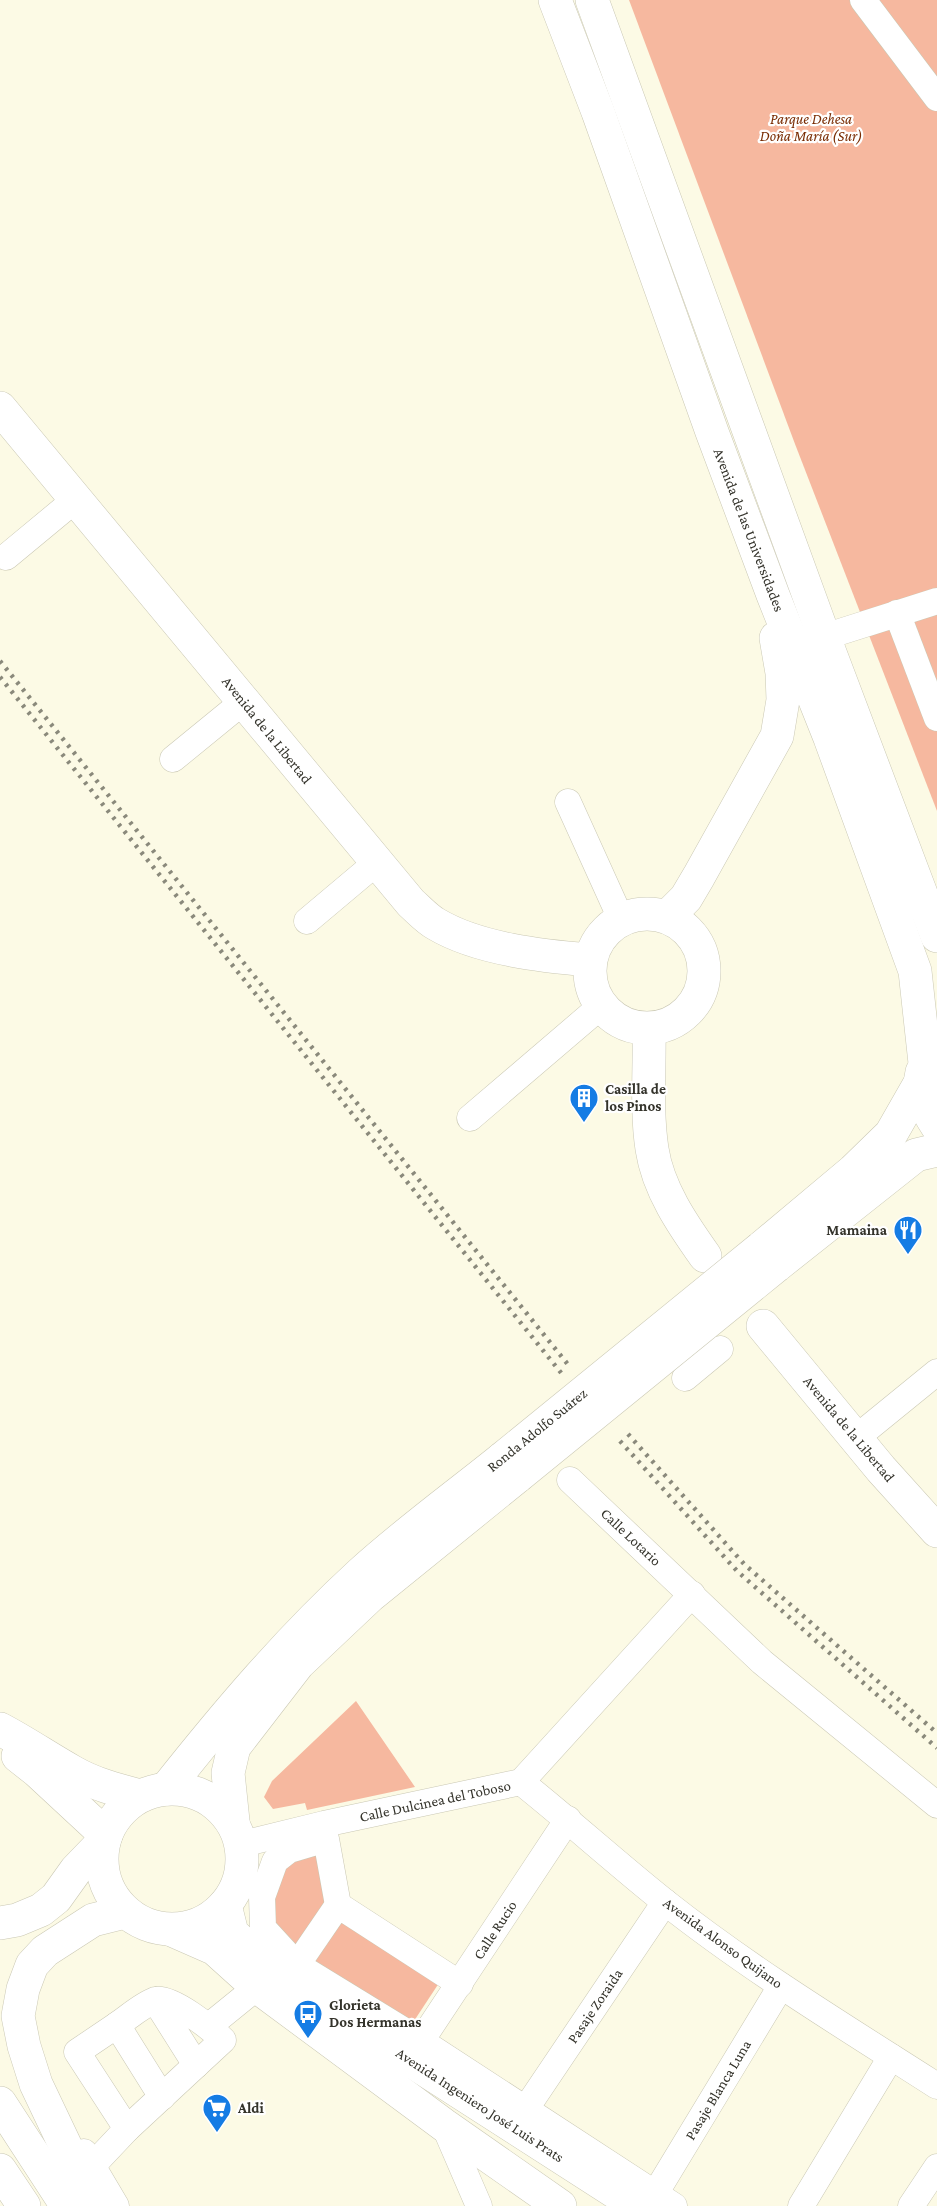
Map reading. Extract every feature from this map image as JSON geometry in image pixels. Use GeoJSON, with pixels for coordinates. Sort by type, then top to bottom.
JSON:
{"type":"FeatureCollection","features":[{"type":"Feature","properties":{"kind":"main road","name":"Avenida de las Universidades"},"geometry":{"type":"LineString","coordinates":[[555,0],[598,112],[712,432],[830,738],[915,971],[927,1067],[925,1103],[937,1126]]}},
{"type":"Feature","properties":{"kind":"main road"},"geometry":{"type":"LineString","coordinates":[[592,0],[824,637],[937,936]]}},
{"type":"Feature","properties":{"kind":"main road","name":"Avenida de la Libertad"},"geometry":{"type":"LineString","coordinates":[[0,408],[411,903],[435,924],[467,939],[514,950],[590,960]]}},
{"type":"Feature","properties":{"kind":"main road"},"geometry":{"type":"LineString","coordinates":[[667,917],[686,898],[777,736],[783,700],[773,595]]}},
{"type":"Feature","properties":{"kind":"main road"},"geometry":{"type":"LineString","coordinates":[[652,913],[667,917],[683,926],[695,939],[703,955],[705,973],[700,994],[688,1012],[671,1024],[650,1029],[631,1027],[614,1019],[601,1006],[593,992],[589,977],[590,960],[596,944],[606,929],[621,919],[636,914],[652,913]]}},
{"type":"Feature","properties":{"kind":"main road"},"geometry":{"type":"LineString","coordinates":[[650,1029],[649,1120],[652,1151],[672,1204],[705,1257]]}},
{"type":"Feature","properties":{"kind":"main road","name":"Ronda Adolfo Suárez"},"geometry":{"type":"LineString","coordinates":[[768,1257],[891,1134],[927,1067]]}},
{"type":"Feature","properties":{"kind":"main road","name":"Ronda Adolfo Suárez"},"geometry":{"type":"LineString","coordinates":[[238,1833],[228,1773],[234,1747],[298,1664],[510,1467],[768,1257],[916,1155],[937,1150]]}},
{"type":"Feature","properties":{"kind":"main road","name":"Avenida de la Libertad"},"geometry":{"type":"LineString","coordinates":[[763,1326],[881,1469],[937,1531]]}},
{"type":"Feature","properties":{"kind":"main road","name":"Ronda Adolfo Suárez"},"geometry":{"type":"LineString","coordinates":[[153,1792],[284,1647],[362,1571],[510,1467]]}},
{"type":"Feature","properties":{"kind":"main road"},"geometry":{"type":"LineString","coordinates":[[0,1719],[33,1746]]}},
{"type":"Feature","properties":{"kind":"main road"},"geometry":{"type":"LineString","coordinates":[[0,1729],[33,1746],[74,1772],[105,1786],[153,1792],[192,1791],[212,1800],[238,1833],[242,1873],[238,1887],[225,1905],[196,1926],[174,1930]]}},
{"type":"Feature","properties":{"kind":"main road"},"geometry":{"type":"LineString","coordinates":[[0,1742],[37,1771],[105,1838]]}},
{"type":"Feature","properties":{"kind":"main road"},"geometry":{"type":"LineString","coordinates":[[153,1792],[121,1810],[112,1822],[105,1838],[102,1864],[104,1878],[109,1890],[125,1912],[151,1926],[174,1930],[215,1949],[255,1985],[444,2125],[560,2206]]}},
{"type":"Feature","properties":{"kind":"main road"},"geometry":{"type":"LineString","coordinates":[[0,1923],[17,1920],[41,1910],[56,1898],[76,1870],[105,1838]]}},
{"type":"Feature","properties":{"kind":"main road","name":"Avenida Ingeniero José Luis Prats"},"geometry":{"type":"LineString","coordinates":[[225,1905],[232,1933],[252,1952],[307,1994],[655,2202]]}},
{"type":"Feature","properties":{"kind":"main road"},"geometry":{"type":"LineString","coordinates":[[94,2206],[36,2084],[24,2046],[18,2016],[23,1989],[32,1965],[45,1951],[93,1920],[125,1912]]}},
{"type":"Feature","properties":{"kind":"main road"},"geometry":{"type":"LineString","coordinates":[[0,2030],[36,2084]]}},
{"type":"Feature","properties":{"kind":"main road"},"geometry":{"type":"LineString","coordinates":[[0,2103],[68,2206]]}},
{"type":"Feature","properties":{"kind":"main road"},"geometry":{"type":"LineString","coordinates":[[0,2170],[24,2206]]}},
{"type":"Feature","properties":{"kind":"main road"},"geometry":{"type":"LineString","coordinates":[[0,2185],[16,2206]]}},
{"type":"Feature","properties":{"kind":"street"},"geometry":{"type":"LineString","coordinates":[[863,0],[937,98]]}},
{"type":"Feature","properties":{"kind":"street"},"geometry":{"type":"LineString","coordinates":[[6,558],[76,499]]}},
{"type":"Feature","properties":{"kind":"street"},"geometry":{"type":"LineString","coordinates":[[824,637],[937,601]]}},
{"type":"Feature","properties":{"kind":"street"},"geometry":{"type":"LineString","coordinates":[[897,613],[937,718]]}},
{"type":"Feature","properties":{"kind":"street"},"geometry":{"type":"LineString","coordinates":[[173,759],[244,701]]}},
{"type":"Feature","properties":{"kind":"street"},"geometry":{"type":"LineString","coordinates":[[568,802],[621,919]]}},
{"type":"Feature","properties":{"kind":"street"},"geometry":{"type":"LineString","coordinates":[[307,921],[376,863]]}},
{"type":"Feature","properties":{"kind":"street"},"geometry":{"type":"LineString","coordinates":[[470,1118],[601,1006]]}},
{"type":"Feature","properties":{"kind":"street"},"geometry":{"type":"LineString","coordinates":[[685,1378],[720,1349]]}},
{"type":"Feature","properties":{"kind":"street"},"geometry":{"type":"LineString","coordinates":[[856,1438],[937,1372]]}},
{"type":"Feature","properties":{"kind":"street","name":"Calle Lotario"},"geometry":{"type":"LineString","coordinates":[[570,1480],[762,1662],[937,1805]]}},
{"type":"Feature","properties":{"kind":"street","name":"Calle Dulcinea del Toboso"},"geometry":{"type":"LineString","coordinates":[[238,1833],[324,1824],[521,1782],[692,1594]]}},
{"type":"Feature","properties":{"kind":"street","name":"Avenida Alonso Quijano"},"geometry":{"type":"LineString","coordinates":[[521,1782],[665,1902],[781,1986],[937,2086]]}},
{"type":"Feature","properties":{"kind":"street","name":"Calle Rucio"},"geometry":{"type":"LineString","coordinates":[[421,2041],[568,1819]]}},
{"type":"Feature","properties":{"kind":"street","name":"Avenida Ingeniero José Luis Prats"},"geometry":{"type":"LineString","coordinates":[[338,1905],[326,1839],[289,1850],[275,1861],[262,1897],[263,1928],[297,1965],[421,2041],[525,2110],[655,2202]]}},
{"type":"Feature","properties":{"kind":"street","name":"Pasaje Zoraida"},"geometry":{"type":"LineString","coordinates":[[525,2110],[665,1902]]}},
{"type":"Feature","properties":{"kind":"street"},"geometry":{"type":"LineString","coordinates":[[297,1965],[338,1905],[460,1984]]}},
{"type":"Feature","properties":{"kind":"street"},"geometry":{"type":"LineString","coordinates":[[209,2026],[246,1996],[255,1985]]}},
{"type":"Feature","properties":{"kind":"street","name":"Pasaje Blanca Luna"},"geometry":{"type":"LineString","coordinates":[[655,2202],[684,2146],[781,1986]]}},
{"type":"Feature","properties":{"kind":"street"},"geometry":{"type":"LineString","coordinates":[[93,2164],[127,2129],[223,2040],[209,2026],[164,1999],[155,2000],[77,2052],[127,2129]]}},
{"type":"Feature","properties":{"kind":"street"},"geometry":{"type":"LineString","coordinates":[[155,2000],[196,2065]]}},
{"type":"Feature","properties":{"kind":"street"},"geometry":{"type":"LineString","coordinates":[[117,2025],[162,2097]]}},
{"type":"Feature","properties":{"kind":"street"},"geometry":{"type":"LineString","coordinates":[[801,2206],[891,2057]]}},
{"type":"Feature","properties":{"kind":"street"},"geometry":{"type":"LineString","coordinates":[[36,2084],[93,2164],[116,2206]]}},
{"type":"Feature","properties":{"kind":"street"},"geometry":{"type":"LineString","coordinates":[[444,2125],[479,2206]]}},
{"type":"Feature","properties":{"kind":"street"},"geometry":{"type":"LineString","coordinates":[[911,2206],[937,2167]]}},
{"type":"Feature","properties":{"kind":"green space","name":"Parque Dehesa Doña María (Sur)"},"geometry":{"type":"Polygon","coordinates":[[[629,0],[937,0],[937,811],[795,444],[629,0]]]}},
{"type":"Feature","properties":{"kind":"green space"},"geometry":{"type":"Polygon","coordinates":[[[356,1701],[415,1787],[307,1810],[305,1803],[273,1809],[264,1797],[272,1781],[356,1701]]]}},
{"type":"Feature","properties":{"kind":"green space"},"geometry":{"type":"Polygon","coordinates":[[[326,1839],[338,1905],[297,1965],[263,1928],[275,1861],[326,1839]]]}},
{"type":"Feature","properties":{"kind":"green space"},"geometry":{"type":"Polygon","coordinates":[[[342,1918],[439,1983],[412,2024],[313,1961],[342,1918]]]}},
{"type":"Feature","properties":{"kind":"railway"},"geometry":{"type":"LineString","coordinates":[[0,661],[570,1367]]}},
{"type":"Feature","properties":{"kind":"railway"},"geometry":{"type":"LineString","coordinates":[[0,677],[562,1374]]}},
{"type":"Feature","properties":{"kind":"railway"},"geometry":{"type":"LineString","coordinates":[[628,1434],[744,1564],[937,1733]]}},
{"type":"Feature","properties":{"kind":"railway"},"geometry":{"type":"LineString","coordinates":[[620,1441],[737,1571],[937,1748]]}},
{"type":"Feature","properties":{"kind":"place","name":"Casilla de los Pinos"},"geometry":{"type":"Point","coordinates":[584,1124]}},
{"type":"Feature","properties":{"kind":"place","name":"Mamaina"},"geometry":{"type":"Point","coordinates":[908,1256]}},
{"type":"Feature","properties":{"kind":"place","name":"Glorieta Dos Hermanas"},"geometry":{"type":"Point","coordinates":[308,2040]}},
{"type":"Feature","properties":{"kind":"place","name":"Aldi"},"geometry":{"type":"Point","coordinates":[217,2134]}}]}
